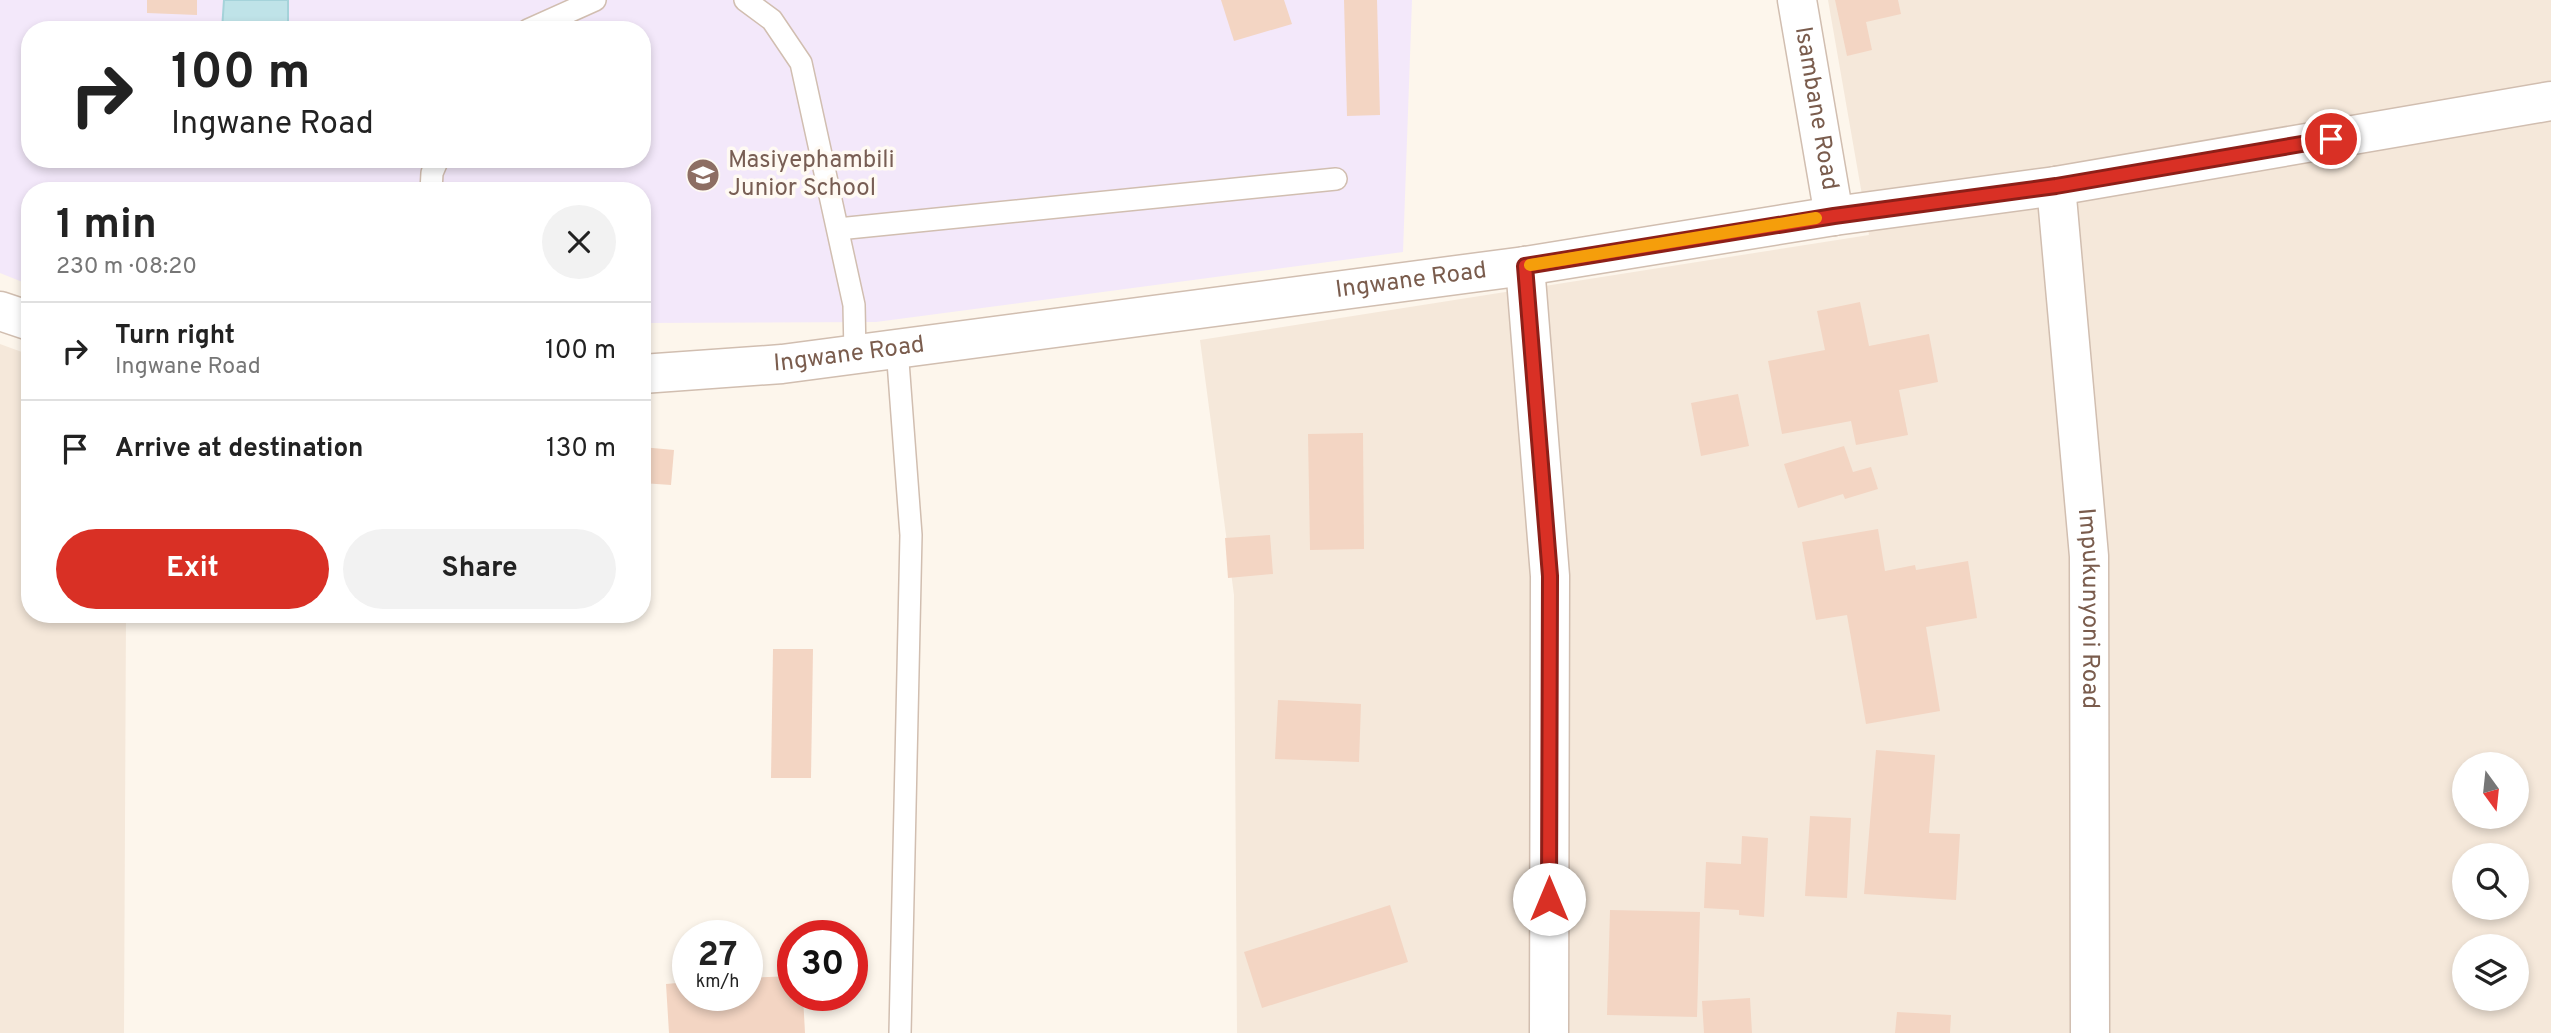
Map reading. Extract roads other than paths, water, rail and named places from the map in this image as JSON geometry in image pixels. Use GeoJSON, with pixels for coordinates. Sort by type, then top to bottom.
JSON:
{"type":"FeatureCollection","features":[{"type":"Feature","properties":{"kind":"street","name":"Isambane Road"},"geometry":{"type":"LineString","coordinates":[[1797,0],[1834,216]]}},
{"type":"Feature","properties":{"kind":"street","name":"Ingwane Road"},"geometry":{"type":"LineString","coordinates":[[651,373],[782,364],[1525,266],[1834,216],[2056,186],[2551,102]]}},
{"type":"Feature","properties":{"kind":"street","name":"Impukunyoni Road"},"geometry":{"type":"LineString","coordinates":[[2056,186],[2089,556],[2090,1033]]}},
{"type":"Feature","properties":{"kind":"street"},"geometry":{"type":"LineString","coordinates":[[1525,266],[1550,576],[1549,1033]]}},
{"type":"Feature","properties":{"kind":"street"},"geometry":{"type":"LineString","coordinates":[[0,311],[21,318]]}},
{"type":"Feature","properties":{"kind":"lane"},"geometry":{"type":"LineString","coordinates":[[548,21],[595,0]]}},
{"type":"Feature","properties":{"kind":"lane"},"geometry":{"type":"LineString","coordinates":[[746,0],[772,20],[801,63],[855,305],[855,354]]}},
{"type":"Feature","properties":{"kind":"lane"},"geometry":{"type":"LineString","coordinates":[[838,229],[1336,179]]}},
{"type":"Feature","properties":{"kind":"lane"},"geometry":{"type":"LineString","coordinates":[[897,348],[911,535],[900,1033]]}},
{"type":"Feature","properties":{"kind":"water"},"geometry":{"type":"Polygon","coordinates":[[[224,0],[288,0],[288,21],[223,21],[224,0]]]}},
{"type":"Feature","properties":{"kind":"place","name":"Masiyephambili Junior School"},"geometry":{"type":"Point","coordinates":[703,175]}}]}
